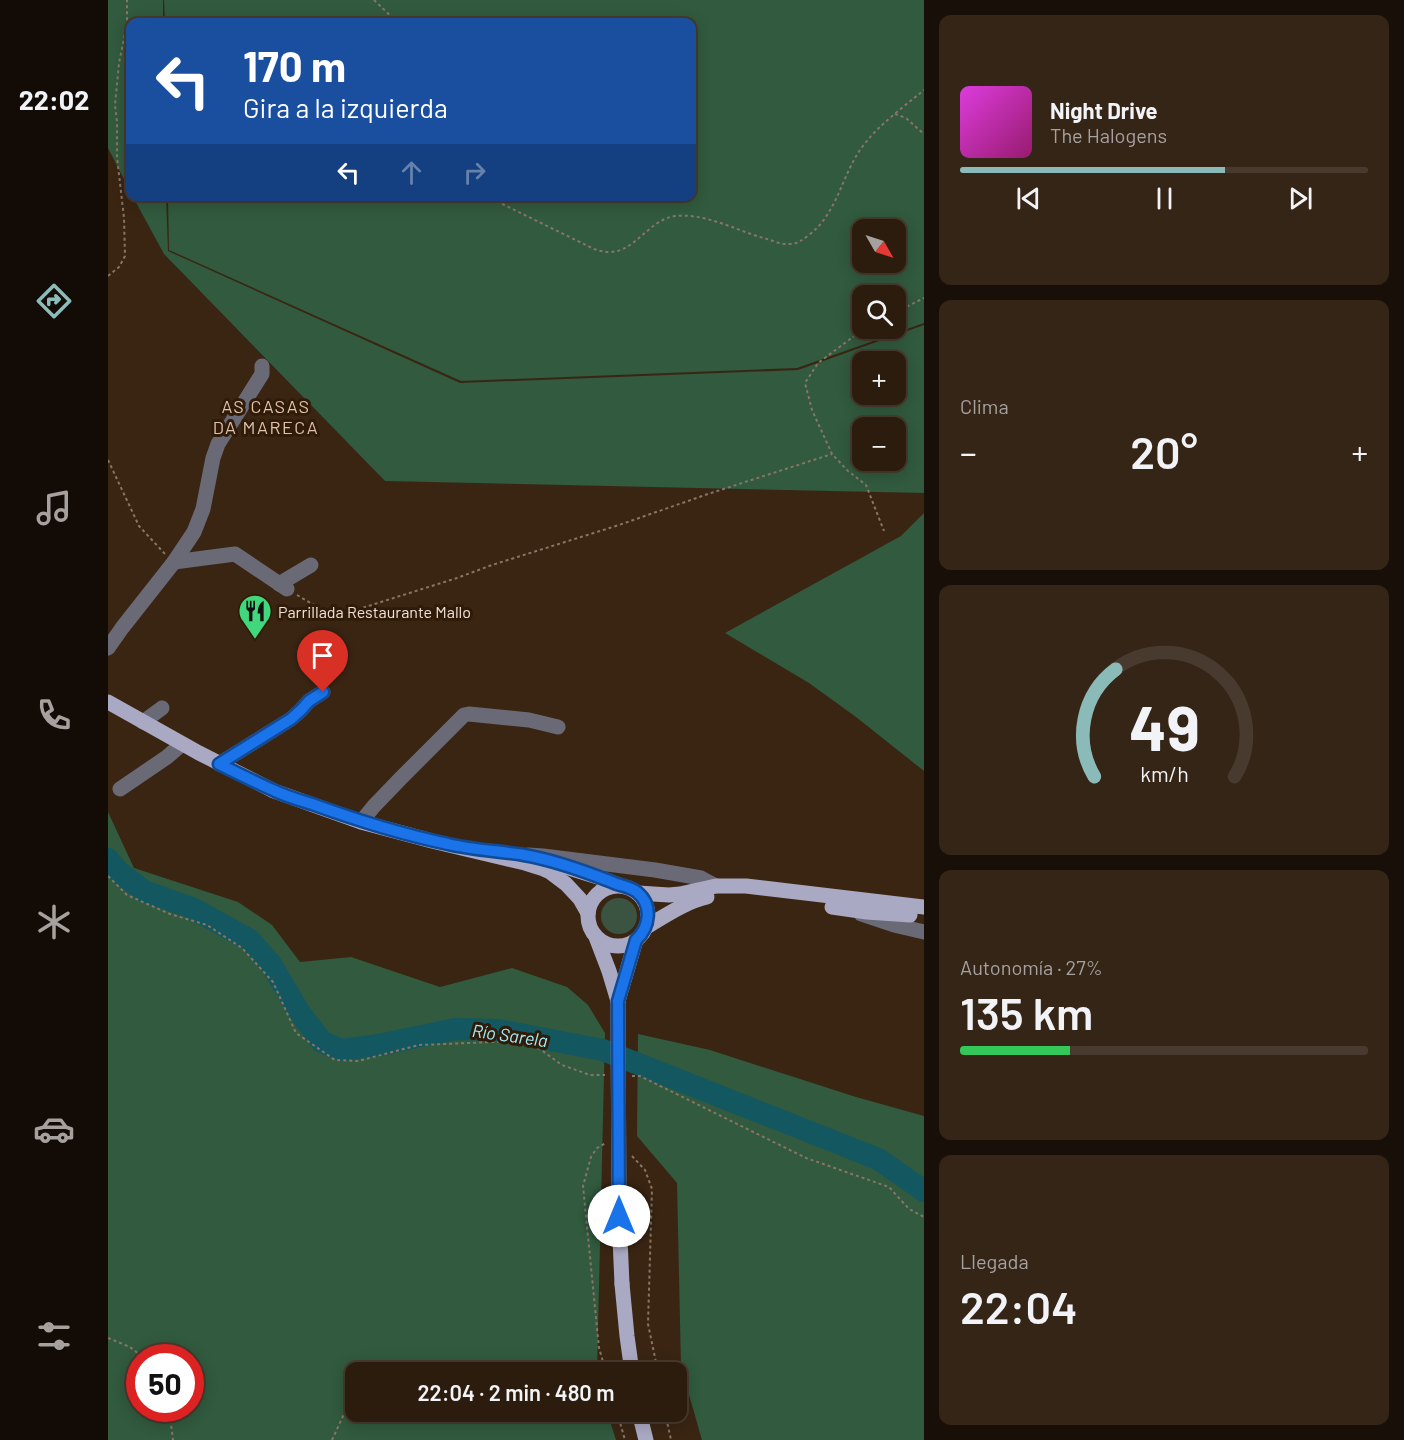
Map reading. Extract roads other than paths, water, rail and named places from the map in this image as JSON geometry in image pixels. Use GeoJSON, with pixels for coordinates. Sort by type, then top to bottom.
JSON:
{"type":"FeatureCollection","features":[{"type":"Feature","properties":{"kind":"main road"},"geometry":{"type":"LineString","coordinates":[[108,702],[219,764],[274,791],[362,822],[525,863],[550,872],[573,890],[588,913]]}},
{"type":"Feature","properties":{"kind":"main road"},"geometry":{"type":"LineString","coordinates":[[469,849],[528,855],[629,887],[638,893],[647,906],[646,927]]}},
{"type":"Feature","properties":{"kind":"main road"},"geometry":{"type":"LineString","coordinates":[[619,885],[599,892],[592,899],[588,919],[590,929],[596,937],[609,971],[618,1001],[619,1216],[622,1284],[631,1362]]}},
{"type":"Feature","properties":{"kind":"main road"},"geometry":{"type":"LineString","coordinates":[[638,893],[669,895],[716,886],[746,886],[924,907]]}},
{"type":"Feature","properties":{"kind":"main road"},"geometry":{"type":"LineString","coordinates":[[618,1001],[636,940],[646,927],[689,903],[714,896],[744,895],[924,917]]}},
{"type":"Feature","properties":{"kind":"main road"},"geometry":{"type":"LineString","coordinates":[[596,937],[613,946],[622,946],[636,940]]}},
{"type":"Feature","properties":{"kind":"main road"},"geometry":{"type":"LineString","coordinates":[[642,1422],[646,1440]]}},
{"type":"Feature","properties":{"kind":"street"},"geometry":{"type":"LineString","coordinates":[[108,648],[174,562],[194,532],[203,509],[218,444],[262,374],[262,366]]}},
{"type":"Feature","properties":{"kind":"street"},"geometry":{"type":"LineString","coordinates":[[174,562],[235,554],[283,586],[311,565]]}},
{"type":"Feature","properties":{"kind":"street"},"geometry":{"type":"LineString","coordinates":[[219,764],[291,719],[309,701],[323,692]]}},
{"type":"Feature","properties":{"kind":"street"},"geometry":{"type":"LineString","coordinates":[[143,722],[162,708]]}},
{"type":"Feature","properties":{"kind":"street"},"geometry":{"type":"LineString","coordinates":[[362,822],[374,806],[464,715],[529,720],[558,727]]}},
{"type":"Feature","properties":{"kind":"street"},"geometry":{"type":"LineString","coordinates":[[120,789],[182,744]]}},
{"type":"Feature","properties":{"kind":"street"},"geometry":{"type":"LineString","coordinates":[[528,855],[655,870],[701,878],[716,886]]}},
{"type":"Feature","properties":{"kind":"street"},"geometry":{"type":"LineString","coordinates":[[565,859],[584,872]]}},
{"type":"Feature","properties":{"kind":"street"},"geometry":{"type":"LineString","coordinates":[[818,895],[847,903],[891,910],[900,915],[904,924],[917,931]]}},
{"type":"Feature","properties":{"kind":"street"},"geometry":{"type":"LineString","coordinates":[[840,908],[917,931]]}},
{"type":"Feature","properties":{"kind":"waterway","name":"Río Sarela"},"geometry":{"type":"LineString","coordinates":[[108,859],[119,872],[144,891],[192,908],[250,940],[271,964],[300,1013],[322,1042],[342,1050],[379,1045],[455,1029],[498,1030],[603,1050],[878,1159],[924,1191]]}},
{"type":"Feature","properties":{"kind":"place","name":"Parrillada Restaurante Mallo"},"geometry":{"type":"Point","coordinates":[255,640]}},
{"type":"Feature","properties":{"kind":"district","name":"AS CASAS DA MARECA"},"geometry":{"type":"Point","coordinates":[266,416]}}]}
